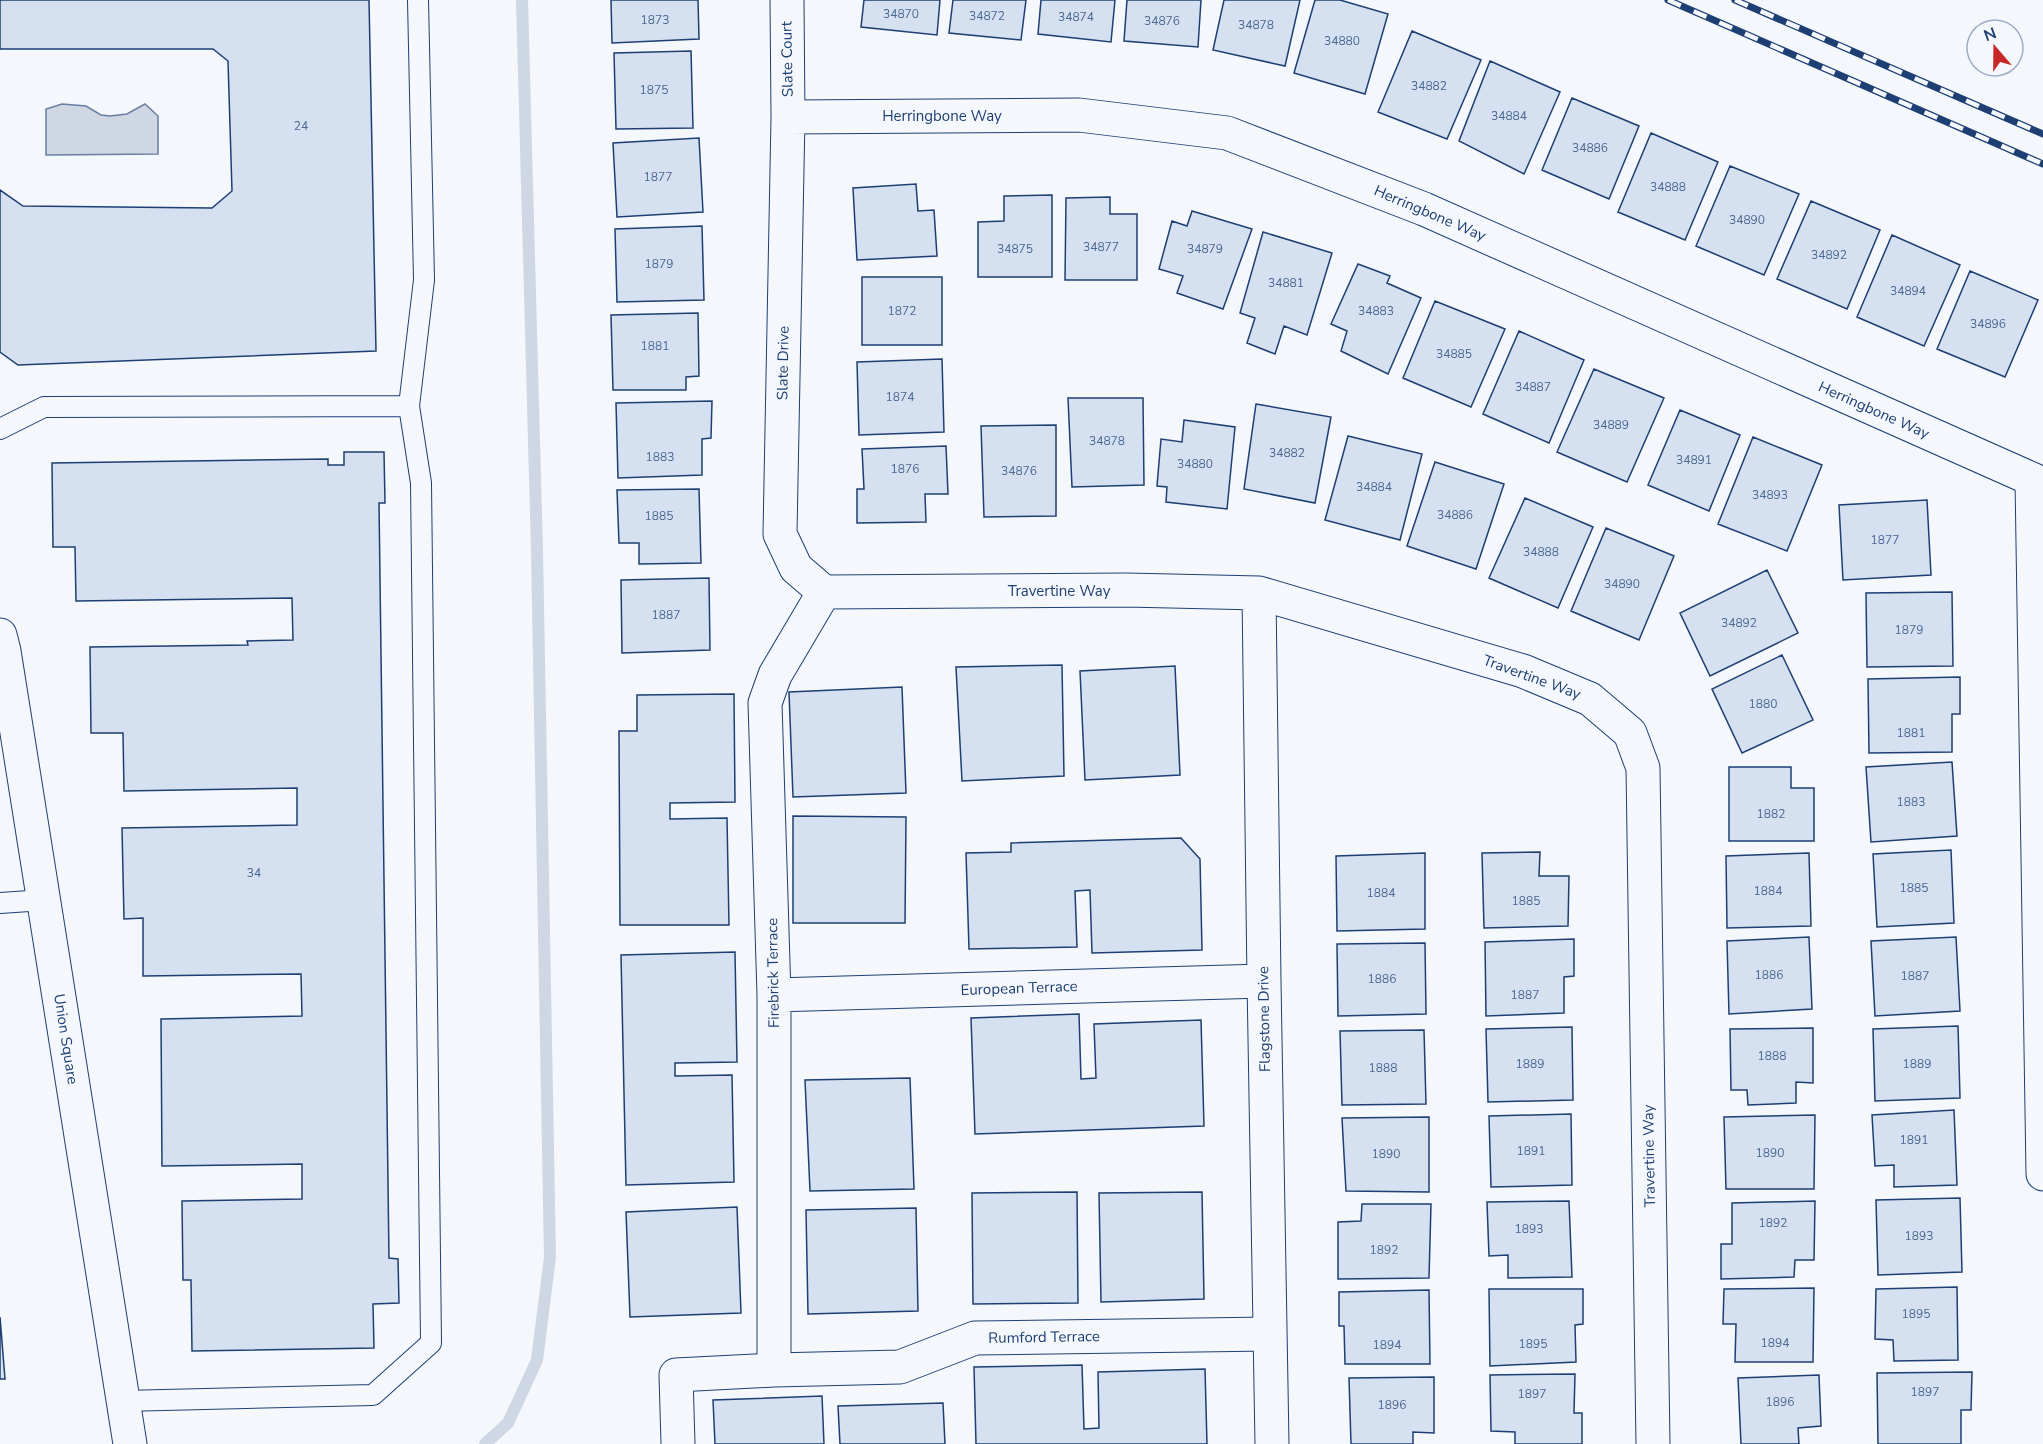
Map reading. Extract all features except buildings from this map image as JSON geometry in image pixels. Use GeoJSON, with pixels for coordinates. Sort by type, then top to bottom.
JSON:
{"type":"FeatureCollection","features":[{"type":"Feature","properties":{"kind":"street","name":"Slate Court"},"geometry":{"type":"LineString","coordinates":[[787,0],[788,117]]}},
{"type":"Feature","properties":{"kind":"street","name":"Herringbone Way"},"geometry":{"type":"LineString","coordinates":[[788,117],[1078,115],[1227,133],[1424,209],[2038,482]]}},
{"type":"Feature","properties":{"kind":"street","name":"Slate Drive"},"geometry":{"type":"LineString","coordinates":[[788,117],[780,534],[796,568],[824,592]]}},
{"type":"Feature","properties":{"kind":"street"},"geometry":{"type":"LineString","coordinates":[[2038,482],[2043,1174]]}},
{"type":"Feature","properties":{"kind":"street","name":"Travertine Way"},"geometry":{"type":"LineString","coordinates":[[824,592],[1126,590],[1259,593],[1523,671],[1590,699],[1630,733],[1643,768],[1653,1444]]}},
{"type":"Feature","properties":{"kind":"street","name":"Firebrick Terrace"},"geometry":{"type":"LineString","coordinates":[[774,1370],[774,995],[765,703],[775,675],[824,592]]}},
{"type":"Feature","properties":{"kind":"street","name":"Flagstone Drive"},"geometry":{"type":"LineString","coordinates":[[1259,593],[1272,1444]]}},
{"type":"Feature","properties":{"kind":"street","name":"Union Square"},"geometry":{"type":"LineString","coordinates":[[0,635],[130,1444]]}},
{"type":"Feature","properties":{"kind":"street","name":"European Terrace"},"geometry":{"type":"LineString","coordinates":[[774,995],[1264,981]]}},
{"type":"Feature","properties":{"kind":"street","name":"Rumford Terrace"},"geometry":{"type":"LineString","coordinates":[[678,1444],[676,1375],[900,1366],[975,1338],[1270,1334]]}},
{"type":"Feature","properties":{"kind":"lane"},"geometry":{"type":"LineString","coordinates":[[123,1401],[373,1395],[431,1343],[421,483],[409,406],[424,280],[418,0]]}},
{"type":"Feature","properties":{"kind":"lane"},"geometry":{"type":"LineString","coordinates":[[0,429],[44,407],[409,406]]}},
{"type":"Feature","properties":{"kind":"lane"},"geometry":{"type":"LineString","coordinates":[[0,903],[44,900]]}},
{"type":"Feature","properties":{"kind":"shaded area"},"geometry":{"type":"Polygon","coordinates":[[[62,104],[86,106],[101,115],[110,116],[127,114],[145,104],[158,116],[158,154],[46,155],[46,109],[62,104]]]}},
{"type":"Feature","properties":{"kind":"waterway"},"geometry":{"type":"LineString","coordinates":[[485,1444],[508,1423],[537,1360],[550,1257],[537,551],[522,0]]}},
{"type":"Feature","properties":{"kind":"railway"},"geometry":{"type":"LineString","coordinates":[[1668,0],[2043,164]]}},
{"type":"Feature","properties":{"kind":"railway"},"geometry":{"type":"LineString","coordinates":[[1735,0],[2043,134]]}}]}
